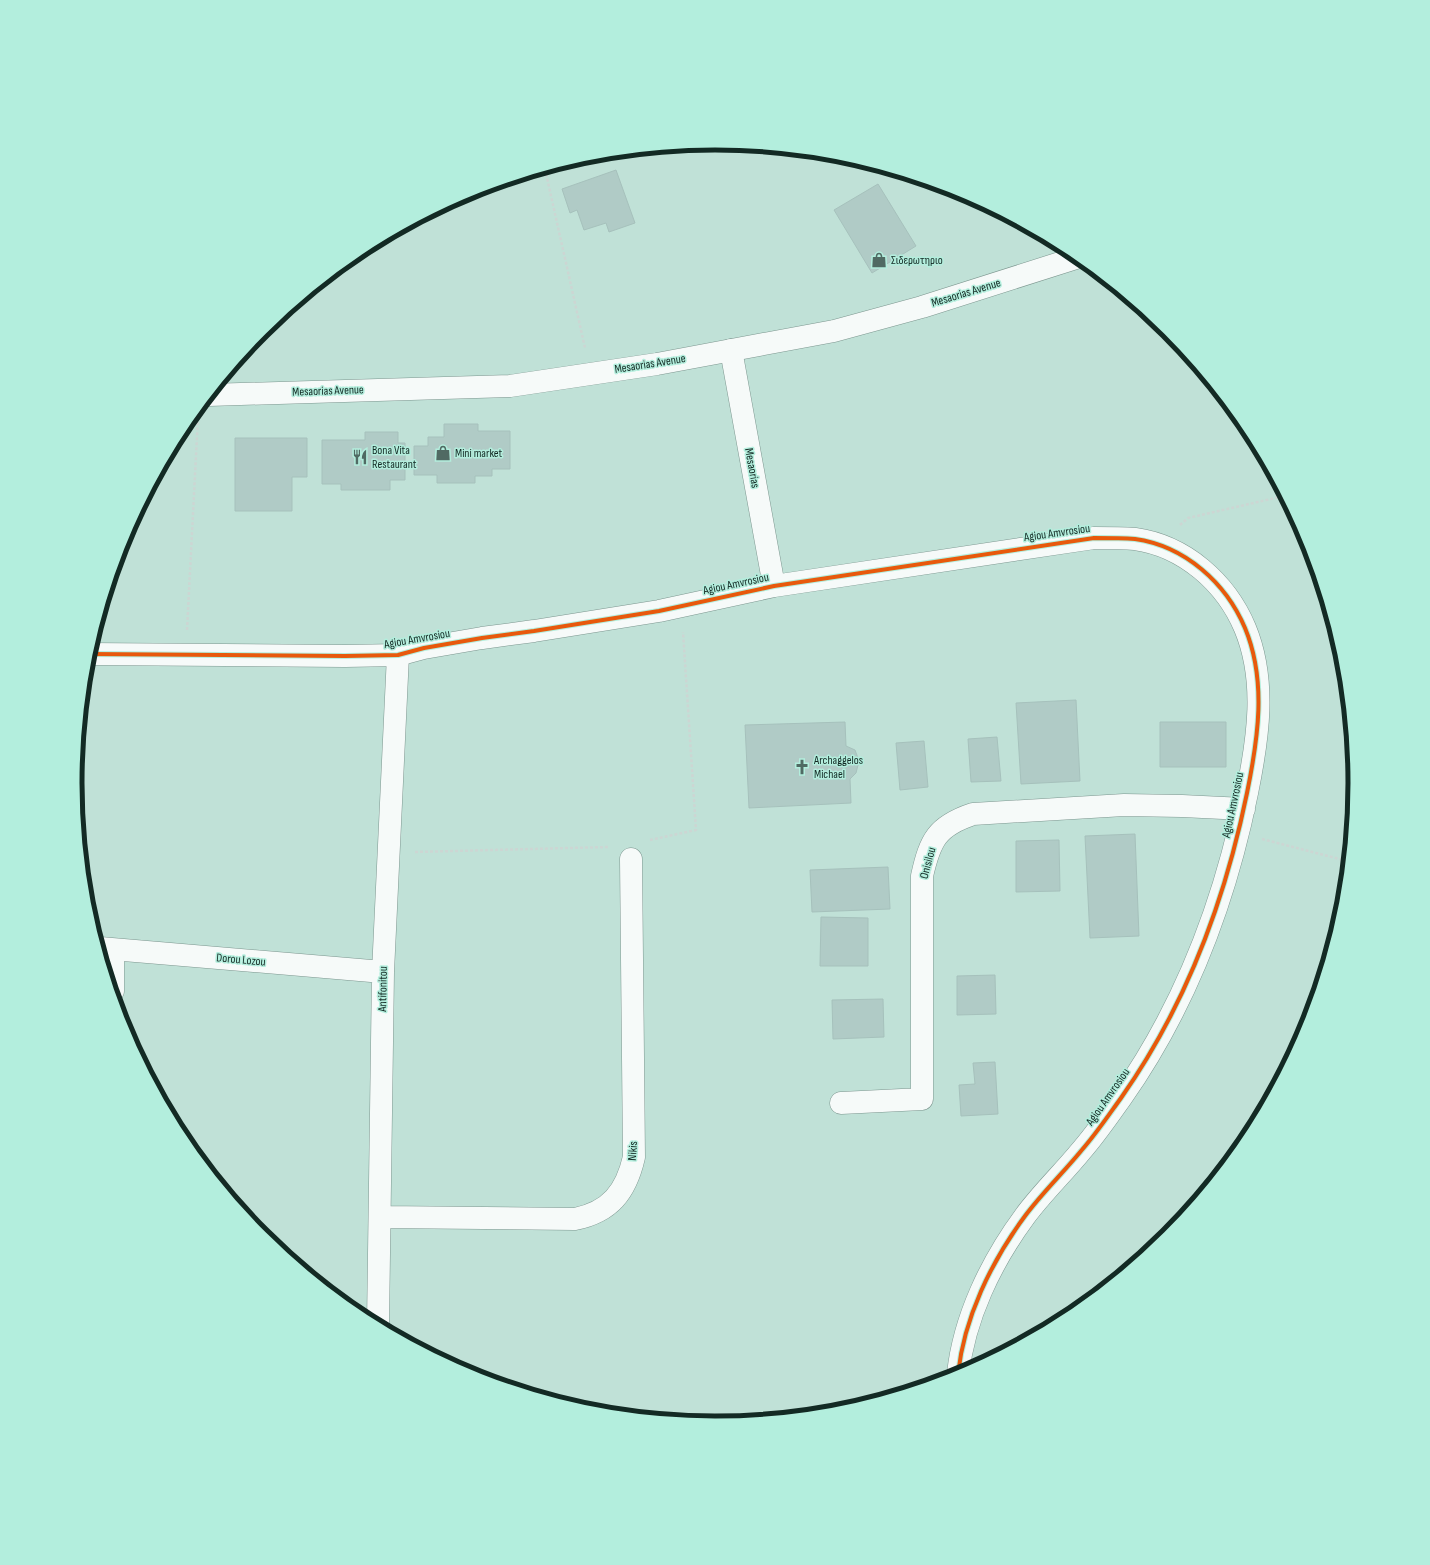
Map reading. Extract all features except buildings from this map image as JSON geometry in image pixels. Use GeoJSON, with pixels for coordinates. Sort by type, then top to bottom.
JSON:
{"type":"FeatureCollection","features":[{"type":"Feature","properties":{"kind":"street","name":"Mesaorias Avenue"},"geometry":{"type":"LineString","coordinates":[[215,395],[510,386],[657,364],[834,331],[922,307],[1072,259]]}},
{"type":"Feature","properties":{"kind":"street","name":"Mesaorias"},"geometry":{"type":"LineString","coordinates":[[731,350],[774,586]]}},
{"type":"Feature","properties":{"kind":"street","name":"Agiou Amvrosiou"},"geometry":{"type":"LineString","coordinates":[[95,654],[398,655],[451,643],[682,606],[774,586],[1094,538],[1137,540],[1162,546],[1197,565],[1214,580],[1228,596],[1240,615],[1250,640],[1257,674],[1259,707],[1257,739],[1244,809],[1227,876],[1188,981],[1141,1066],[1115,1106],[1082,1150],[1024,1218],[995,1262],[977,1302],[969,1325],[960,1366]]}},
{"type":"Feature","properties":{"kind":"street","name":"Antifonitou"},"geometry":{"type":"LineString","coordinates":[[378,1318],[383,972],[398,655]]}},
{"type":"Feature","properties":{"kind":"street","name":"Onisilou"},"geometry":{"type":"LineString","coordinates":[[841,1103],[922,1099],[922,876],[931,845],[938,833],[949,824],[959,818],[973,814],[1116,805],[1244,809]]}},
{"type":"Feature","properties":{"kind":"street","name":"Nikis"},"geometry":{"type":"LineString","coordinates":[[380,1217],[575,1219],[597,1212],[614,1200],[622,1190],[634,1157],[626,853]]}},
{"type":"Feature","properties":{"kind":"street","name":"Dorou Lozou"},"geometry":{"type":"LineString","coordinates":[[106,949],[383,972]]}},
{"type":"Feature","properties":{"kind":"path"},"geometry":{"type":"LineString","coordinates":[[546,173],[592,374]]}},
{"type":"Feature","properties":{"kind":"path"},"geometry":{"type":"LineString","coordinates":[[186,655],[198,418]]}},
{"type":"Feature","properties":{"kind":"path"},"geometry":{"type":"LineString","coordinates":[[1162,546],[1177,527],[1188,518],[1280,497]]}},
{"type":"Feature","properties":{"kind":"path"},"geometry":{"type":"LineString","coordinates":[[389,853],[626,853],[696,830],[682,606]]}},
{"type":"Feature","properties":{"kind":"path"},"geometry":{"type":"LineString","coordinates":[[1238,833],[1343,860]]}},
{"type":"Feature","properties":{"kind":"cycle path"},"geometry":{"type":"LineString","coordinates":[[95,654],[398,655],[424,648],[482,638],[659,611],[774,586],[1094,538],[1135,539],[1153,543],[1187,558],[1202,569],[1227,596],[1245,628],[1252,648],[1258,689],[1257,731],[1251,773],[1238,833],[1227,873],[1200,952],[1165,1027],[1121,1098],[1092,1138],[1038,1199],[1001,1252],[990,1271],[973,1312],[966,1332],[959,1366]]}},
{"type":"Feature","properties":{"kind":"place","name":"Σιδερωτηριο"},"geometry":{"type":"Point","coordinates":[879,260]}},
{"type":"Feature","properties":{"kind":"place","name":"Mini market"},"geometry":{"type":"Point","coordinates":[443,453]}},
{"type":"Feature","properties":{"kind":"place","name":"Bona Vita Restaurant"},"geometry":{"type":"Point","coordinates":[360,457]}},
{"type":"Feature","properties":{"kind":"place","name":"Archaggelos Michael"},"geometry":{"type":"Point","coordinates":[802,767]}}]}
